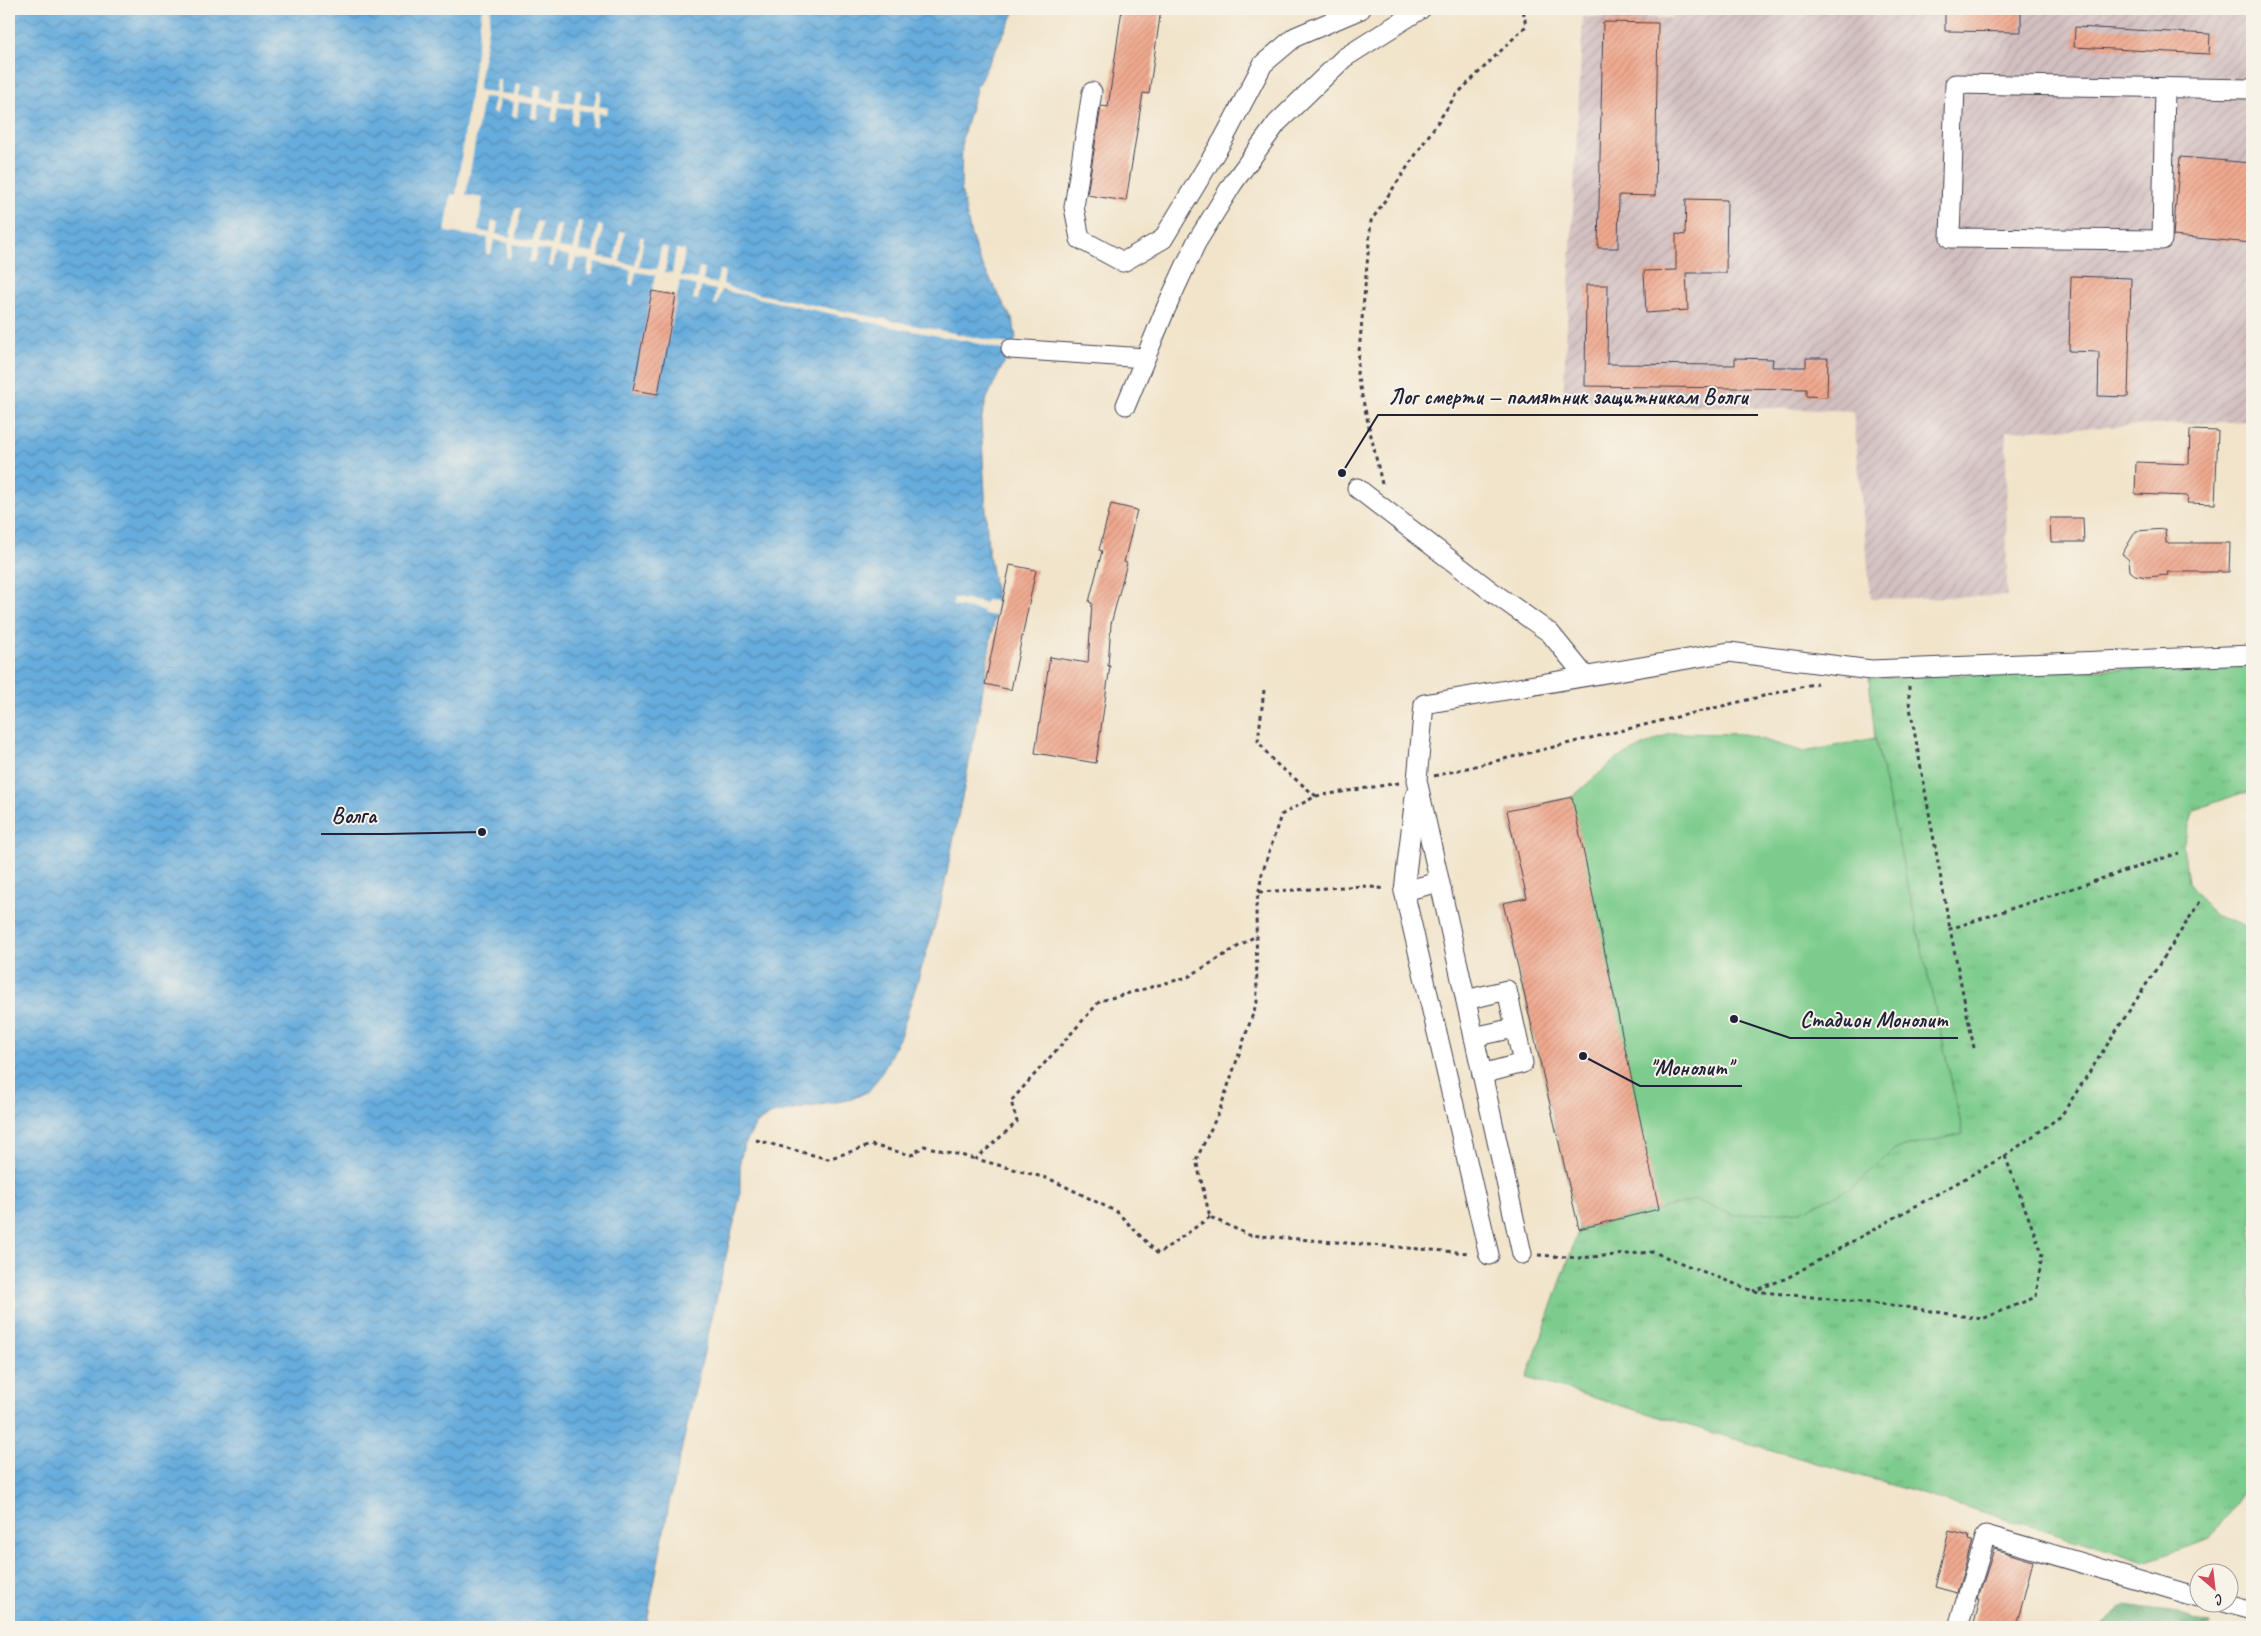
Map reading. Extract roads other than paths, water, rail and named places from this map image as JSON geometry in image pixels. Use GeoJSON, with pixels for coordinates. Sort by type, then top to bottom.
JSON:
{"type":"FeatureCollection","features":[{"type":"Feature","properties":{"kind":"street"},"geometry":{"type":"LineString","coordinates":[[1092,92],[1074,207],[1080,238],[1123,262],[1163,239],[1224,138],[1263,64],[1295,37],[1361,9]]}},
{"type":"Feature","properties":{"kind":"street"},"geometry":{"type":"LineString","coordinates":[[1126,405],[1166,308],[1196,243],[1233,183],[1277,123],[1344,58],[1421,9]]}},
{"type":"Feature","properties":{"kind":"street"},"geometry":{"type":"LineString","coordinates":[[2165,87],[2162,240],[1950,238],[1954,84],[2165,87],[2252,89]]}},
{"type":"Feature","properties":{"kind":"street"},"geometry":{"type":"LineString","coordinates":[[1011,349],[1145,358]]}},
{"type":"Feature","properties":{"kind":"street"},"geometry":{"type":"LineString","coordinates":[[1357,488],[1491,591],[1550,633],[1586,676]]}},
{"type":"Feature","properties":{"kind":"street"},"geometry":{"type":"LineString","coordinates":[[1488,1255],[1404,891],[1424,704],[1729,652],[1871,670],[2252,656]]}},
{"type":"Feature","properties":{"kind":"street"},"geometry":{"type":"LineString","coordinates":[[1417,780],[1522,1254]]}},
{"type":"Feature","properties":{"kind":"street"},"geometry":{"type":"LineString","coordinates":[[1404,891],[1439,882]]}},
{"type":"Feature","properties":{"kind":"street"},"geometry":{"type":"LineString","coordinates":[[1466,1000],[1506,990],[1523,1063],[1482,1074]]}},
{"type":"Feature","properties":{"kind":"street"},"geometry":{"type":"LineString","coordinates":[[1474,1037],[1514,1028]]}},
{"type":"Feature","properties":{"kind":"street"},"geometry":{"type":"LineString","coordinates":[[1958,1627],[1986,1535],[2188,1594]]}},
{"type":"Feature","properties":{"kind":"street"},"geometry":{"type":"LineString","coordinates":[[2238,1608],[2252,1612]]}},
{"type":"Feature","properties":{"kind":"water"},"geometry":{"type":"Polygon","coordinates":[[[9,9],[1016,9],[977,86],[962,139],[961,189],[971,235],[979,259],[1013,321],[1016,338],[987,398],[981,421],[988,548],[997,601],[979,713],[939,912],[901,1034],[883,1071],[869,1091],[852,1099],[772,1114],[756,1124],[743,1148],[740,1162],[740,1196],[670,1499],[646,1627],[9,1627],[9,9]],[[676,295],[634,390],[658,394],[676,295]]]}},
{"type":"Feature","properties":{"kind":"place","name":"Лог смерти — памятник защитникам Волги"},"geometry":{"type":"Point","coordinates":[1342,473]}},
{"type":"Feature","properties":{"kind":"place","name":"Волга"},"geometry":{"type":"Point","coordinates":[482,832]}},
{"type":"Feature","properties":{"kind":"place","name":"Стадион Монолит"},"geometry":{"type":"Point","coordinates":[1734,1019]}},
{"type":"Feature","properties":{"kind":"place","name":"\"Монолит\""},"geometry":{"type":"Point","coordinates":[1583,1056]}}]}
